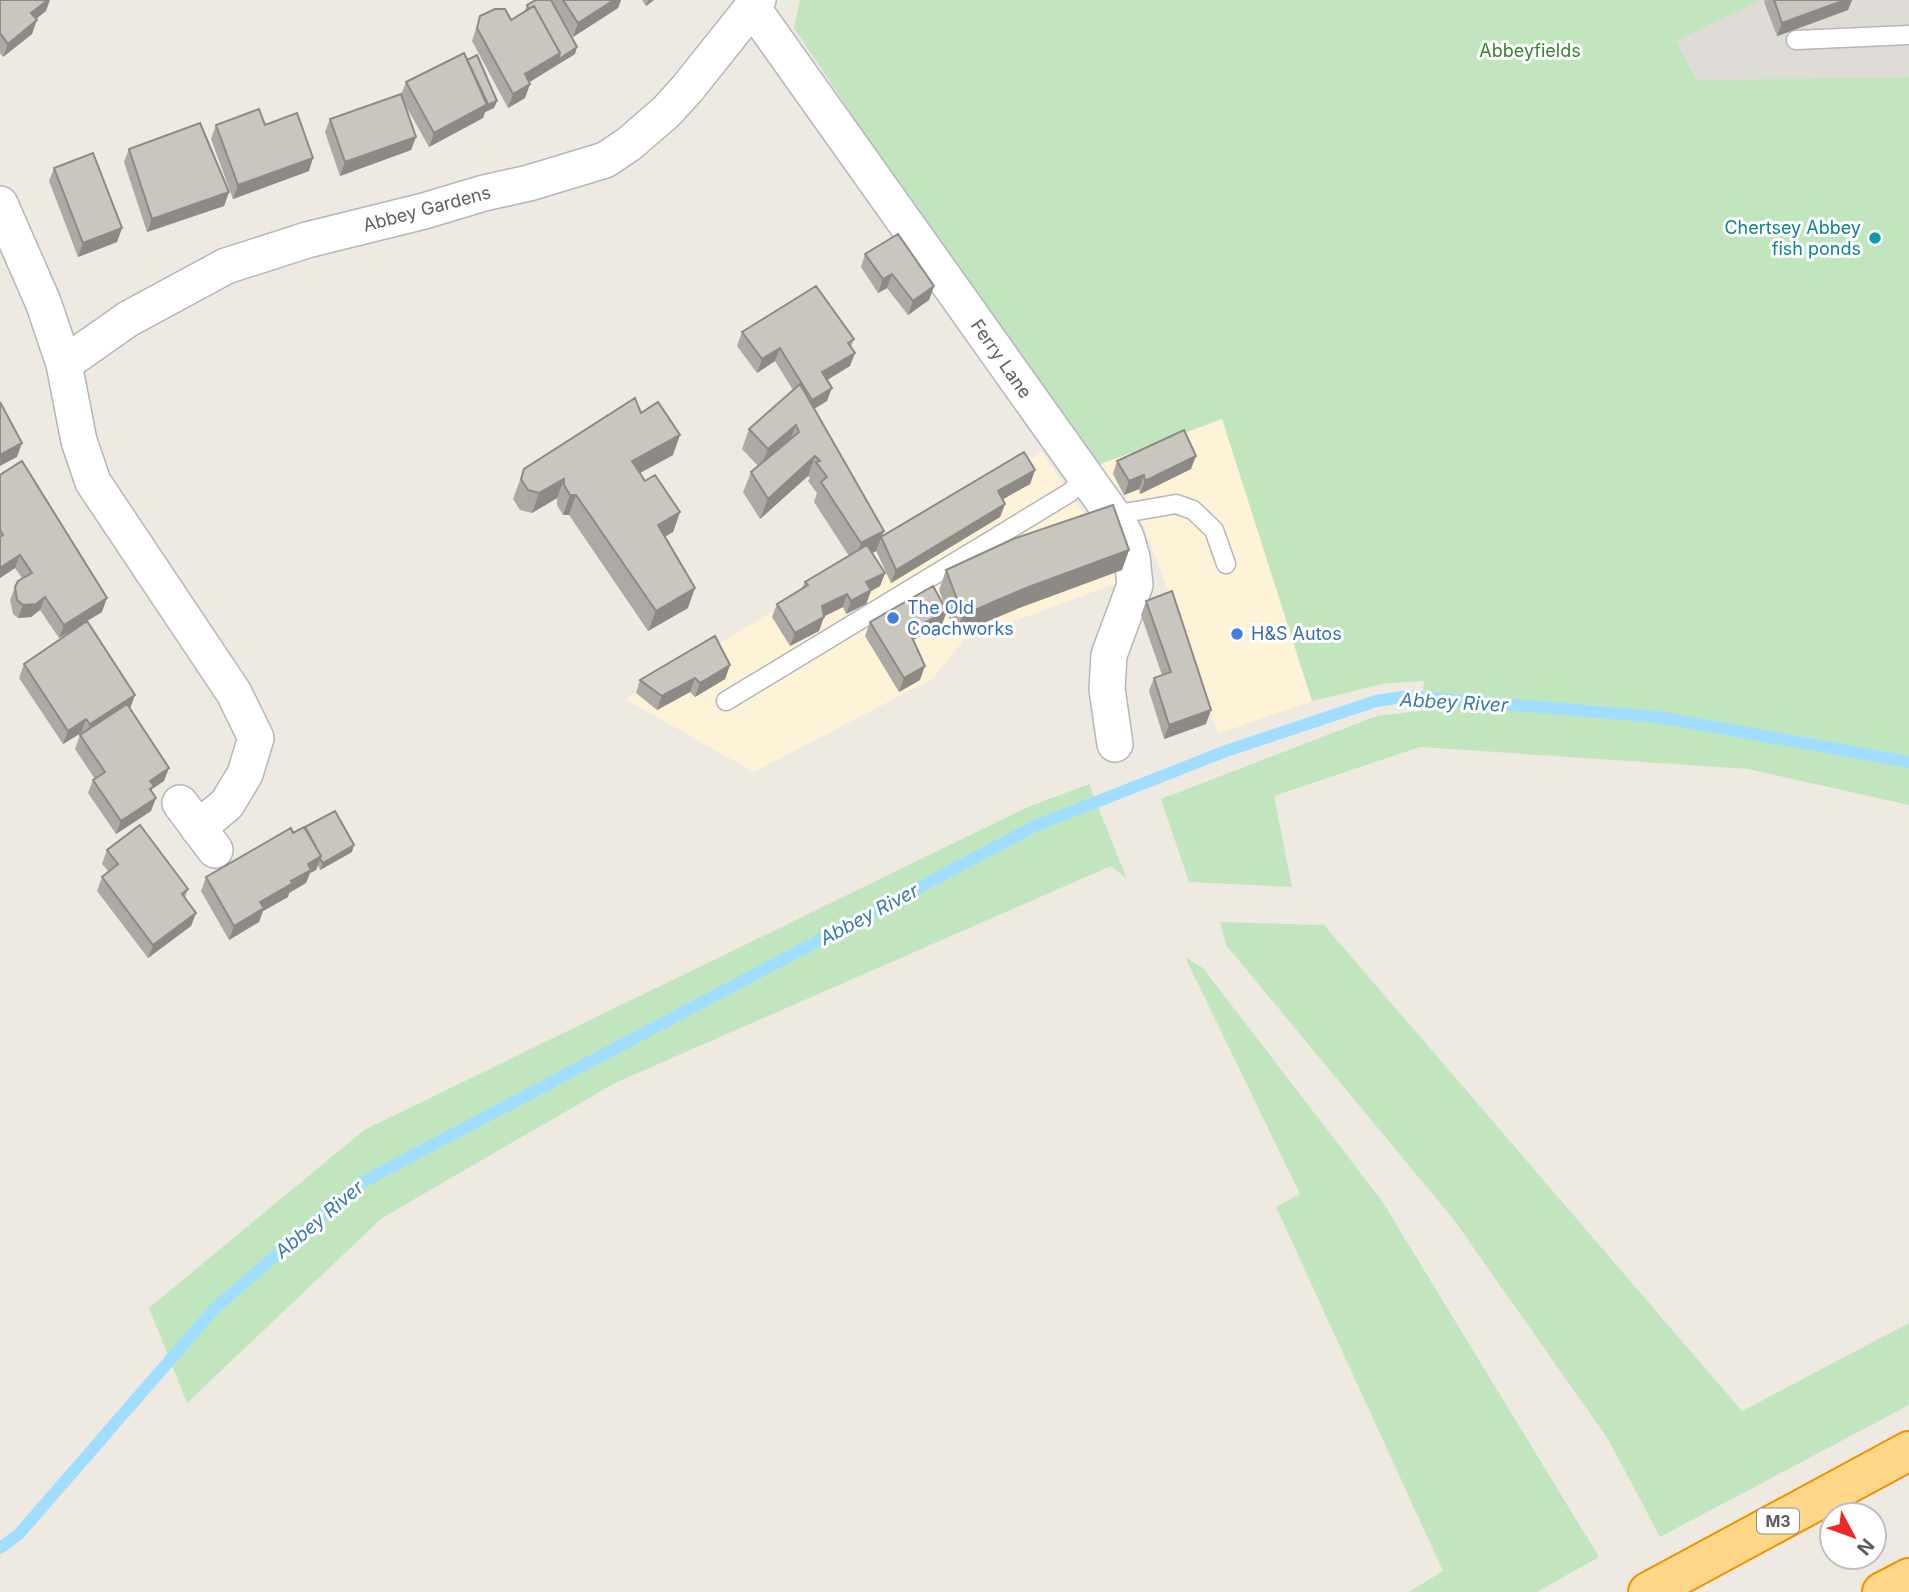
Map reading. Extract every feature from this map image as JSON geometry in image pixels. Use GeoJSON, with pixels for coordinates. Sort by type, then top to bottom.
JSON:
{"type":"FeatureCollection","features":[{"type":"Feature","properties":{"kind":"highway","name":"M3"},"geometry":{"type":"LineString","coordinates":[[1648,1592],[1909,1451]]}},
{"type":"Feature","properties":{"kind":"highway"},"geometry":{"type":"LineString","coordinates":[[1882,1592],[1909,1578]]}},
{"type":"Feature","properties":{"kind":"street","name":"Abbey Gardens"},"geometry":{"type":"LineString","coordinates":[[64,363],[128,319],[226,266],[307,240],[424,211],[605,160],[666,113],[755,4]]}},
{"type":"Feature","properties":{"kind":"street","name":"Ferry Lane"},"geometry":{"type":"LineString","coordinates":[[755,4],[1126,537],[1132,557],[1135,585],[1109,656],[1107,689],[1115,744]]}},
{"type":"Feature","properties":{"kind":"street"},"geometry":{"type":"LineString","coordinates":[[0,204],[43,302],[64,363],[79,441],[93,482],[234,693],[256,738],[245,775],[227,804],[198,827]]}},
{"type":"Feature","properties":{"kind":"lane"},"geometry":{"type":"LineString","coordinates":[[1796,40],[1909,35]]}},
{"type":"Feature","properties":{"kind":"lane"},"geometry":{"type":"LineString","coordinates":[[726,702],[1069,493],[1086,478]]}},
{"type":"Feature","properties":{"kind":"lane"},"geometry":{"type":"LineString","coordinates":[[1113,515],[1175,504],[1193,510],[1214,530],[1226,564]]}},
{"type":"Feature","properties":{"kind":"shaded area"},"geometry":{"type":"Polygon","coordinates":[[[1762,0],[1909,0],[1909,77],[1697,80],[1676,41],[1762,0]]]}},
{"type":"Feature","properties":{"kind":"shaded area","name":"H&S Autos"},"geometry":{"type":"Polygon","coordinates":[[[1222,418],[1312,701],[1218,734],[1137,510],[1098,465],[1222,418]]]}},
{"type":"Feature","properties":{"kind":"shaded area","name":"The Old Coachworks"},"geometry":{"type":"Polygon","coordinates":[[[1042,452],[1096,529],[1125,580],[964,640],[932,679],[754,772],[625,699],[1042,452]]]}},
{"type":"Feature","properties":{"kind":"green space","name":"Abbeyfields"},"geometry":{"type":"Polygon","coordinates":[[[800,0],[1762,0],[1676,41],[1697,80],[1909,77],[1909,805],[1748,769],[1420,747],[1274,796],[1292,887],[1189,882],[1161,799],[1377,716],[1421,711],[1424,681],[1387,683],[1312,701],[1222,419],[1098,465],[908,199],[794,28],[800,0]]]}},
{"type":"Feature","properties":{"kind":"green space"},"geometry":{"type":"Polygon","coordinates":[[[1089,784],[1127,879],[1111,866],[615,1083],[382,1218],[187,1403],[149,1308],[364,1130],[1028,807],[1089,784]]]}},
{"type":"Feature","properties":{"kind":"green space"},"geometry":{"type":"Polygon","coordinates":[[[1220,922],[1324,925],[1742,1411],[1909,1323],[1909,1405],[1660,1537],[1608,1439],[1454,1220],[1226,945],[1220,922]]]}},
{"type":"Feature","properties":{"kind":"green space"},"geometry":{"type":"Polygon","coordinates":[[[1185,957],[1203,968],[1382,1201],[1599,1557],[1537,1592],[1409,1592],[1443,1571],[1276,1207],[1300,1194],[1185,957]]]}},
{"type":"Feature","properties":{"kind":"building"},"geometry":{"type":"Polygon","coordinates":[[[0,0],[48,0],[31,13],[37,20],[8,44],[0,33],[0,0]]]}},
{"type":"Feature","properties":{"kind":"building"},"geometry":{"type":"Polygon","coordinates":[[[536,0],[551,0],[577,47],[558,60],[560,53],[534,6],[529,9],[527,5],[536,0]]]}},
{"type":"Feature","properties":{"kind":"building"},"geometry":{"type":"Polygon","coordinates":[[[563,0],[614,0],[578,23],[563,0]]]}},
{"type":"Feature","properties":{"kind":"building"},"geometry":{"type":"Polygon","coordinates":[[[1774,0],[1845,0],[1782,23],[1774,0]]]}},
{"type":"Feature","properties":{"kind":"building"},"geometry":{"type":"Polygon","coordinates":[[[534,6],[560,53],[525,74],[530,84],[513,94],[477,28],[480,16],[495,9],[505,9],[511,20],[534,6]]]}},
{"type":"Feature","properties":{"kind":"building"},"geometry":{"type":"Polygon","coordinates":[[[464,53],[488,104],[434,133],[406,82],[464,53]]]}},
{"type":"Feature","properties":{"kind":"building"},"geometry":{"type":"Polygon","coordinates":[[[477,55],[497,101],[487,105],[467,60],[477,55]]]}},
{"type":"Feature","properties":{"kind":"building"},"geometry":{"type":"Polygon","coordinates":[[[401,94],[416,137],[345,162],[330,119],[401,94]]]}},
{"type":"Feature","properties":{"kind":"building"},"geometry":{"type":"Polygon","coordinates":[[[259,109],[265,125],[297,113],[313,158],[238,185],[216,125],[259,109]]]}},
{"type":"Feature","properties":{"kind":"building"},"geometry":{"type":"Polygon","coordinates":[[[200,123],[229,192],[152,219],[129,149],[200,123]]]}},
{"type":"Feature","properties":{"kind":"building"},"geometry":{"type":"Polygon","coordinates":[[[93,153],[122,228],[83,243],[54,168],[93,153]]]}},
{"type":"Feature","properties":{"kind":"building"},"geometry":{"type":"Polygon","coordinates":[[[898,234],[934,286],[913,301],[892,274],[883,279],[865,254],[898,234]]]}},
{"type":"Feature","properties":{"kind":"building"},"geometry":{"type":"Polygon","coordinates":[[[816,286],[854,339],[848,343],[855,353],[822,372],[832,388],[812,400],[780,348],[762,359],[742,332],[816,286]]]}},
{"type":"Feature","properties":{"kind":"building"},"geometry":{"type":"Polygon","coordinates":[[[800,384],[884,531],[861,543],[821,482],[827,477],[816,462],[820,461],[815,456],[768,499],[751,472],[799,432],[796,425],[768,449],[749,429],[800,384]]]}},
{"type":"Feature","properties":{"kind":"building"},"geometry":{"type":"Polygon","coordinates":[[[635,398],[641,413],[658,402],[680,435],[632,461],[645,481],[655,475],[680,512],[658,525],[695,588],[656,611],[576,495],[570,495],[564,485],[564,479],[539,493],[528,490],[521,479],[524,469],[635,398]]]}},
{"type":"Feature","properties":{"kind":"building"},"geometry":{"type":"Polygon","coordinates":[[[0,402],[22,443],[0,455],[0,402]]]}},
{"type":"Feature","properties":{"kind":"building"},"geometry":{"type":"Polygon","coordinates":[[[1184,430],[1196,456],[1145,481],[1144,475],[1129,481],[1117,461],[1184,430]]]}},
{"type":"Feature","properties":{"kind":"building"},"geometry":{"type":"Polygon","coordinates":[[[1024,452],[1035,470],[998,491],[1005,504],[896,570],[881,537],[1024,452]]]}},
{"type":"Feature","properties":{"kind":"building"},"geometry":{"type":"Polygon","coordinates":[[[22,461],[107,598],[64,625],[45,597],[36,604],[23,605],[17,600],[15,587],[18,581],[32,573],[20,555],[0,568],[0,537],[3,535],[0,530],[0,475],[22,461]]]}},
{"type":"Feature","properties":{"kind":"building"},"geometry":{"type":"Polygon","coordinates":[[[1113,505],[1129,550],[1026,588],[963,615],[946,570],[1013,539],[1113,505]]]}},
{"type":"Feature","properties":{"kind":"building"},"geometry":{"type":"Polygon","coordinates":[[[867,545],[885,573],[866,582],[871,590],[851,601],[847,594],[822,606],[824,617],[795,633],[777,604],[808,585],[805,582],[867,545]]]}},
{"type":"Feature","properties":{"kind":"building"},"geometry":{"type":"Polygon","coordinates":[[[933,586],[947,611],[909,631],[925,666],[904,678],[870,622],[933,586]]]}},
{"type":"Feature","properties":{"kind":"building"},"geometry":{"type":"Polygon","coordinates":[[[1172,591],[1211,710],[1169,725],[1154,678],[1171,672],[1146,601],[1172,591]]]}},
{"type":"Feature","properties":{"kind":"building"},"geometry":{"type":"Polygon","coordinates":[[[87,621],[135,695],[90,724],[86,719],[68,731],[24,664],[87,621]]]}},
{"type":"Feature","properties":{"kind":"building"},"geometry":{"type":"Polygon","coordinates":[[[715,636],[730,665],[700,683],[695,678],[662,696],[640,680],[715,636]]]}},
{"type":"Feature","properties":{"kind":"building"},"geometry":{"type":"Polygon","coordinates":[[[127,704],[169,768],[150,781],[154,786],[150,789],[156,798],[121,821],[93,780],[105,772],[80,735],[127,704]]]}},
{"type":"Feature","properties":{"kind":"building"},"geometry":{"type":"Polygon","coordinates":[[[335,811],[354,845],[323,863],[305,827],[335,811]]]}},
{"type":"Feature","properties":{"kind":"building"},"geometry":{"type":"Polygon","coordinates":[[[140,825],[188,889],[182,894],[196,913],[153,945],[102,877],[118,864],[107,850],[140,825]]]}},
{"type":"Feature","properties":{"kind":"building"},"geometry":{"type":"Polygon","coordinates":[[[304,827],[321,856],[308,864],[311,870],[260,902],[264,908],[234,926],[206,877],[291,828],[293,833],[304,827]]]}},
{"type":"Feature","properties":{"kind":"waterway","name":"Abbey River"},"geometry":{"type":"LineString","coordinates":[[0,1548],[19,1534],[216,1307],[359,1184],[1035,826],[1226,751],[1376,701],[1409,696],[1658,717],[1909,762]]}},
{"type":"Feature","properties":{"kind":"place","name":"Chertsey Abbey fish ponds"},"geometry":{"type":"Point","coordinates":[1875,238]}},
{"type":"Feature","properties":{"kind":"place","name":"The Old Coachworks"},"geometry":{"type":"Point","coordinates":[893,618]}},
{"type":"Feature","properties":{"kind":"place","name":"H&S Autos"},"geometry":{"type":"Point","coordinates":[1237,634]}}]}
